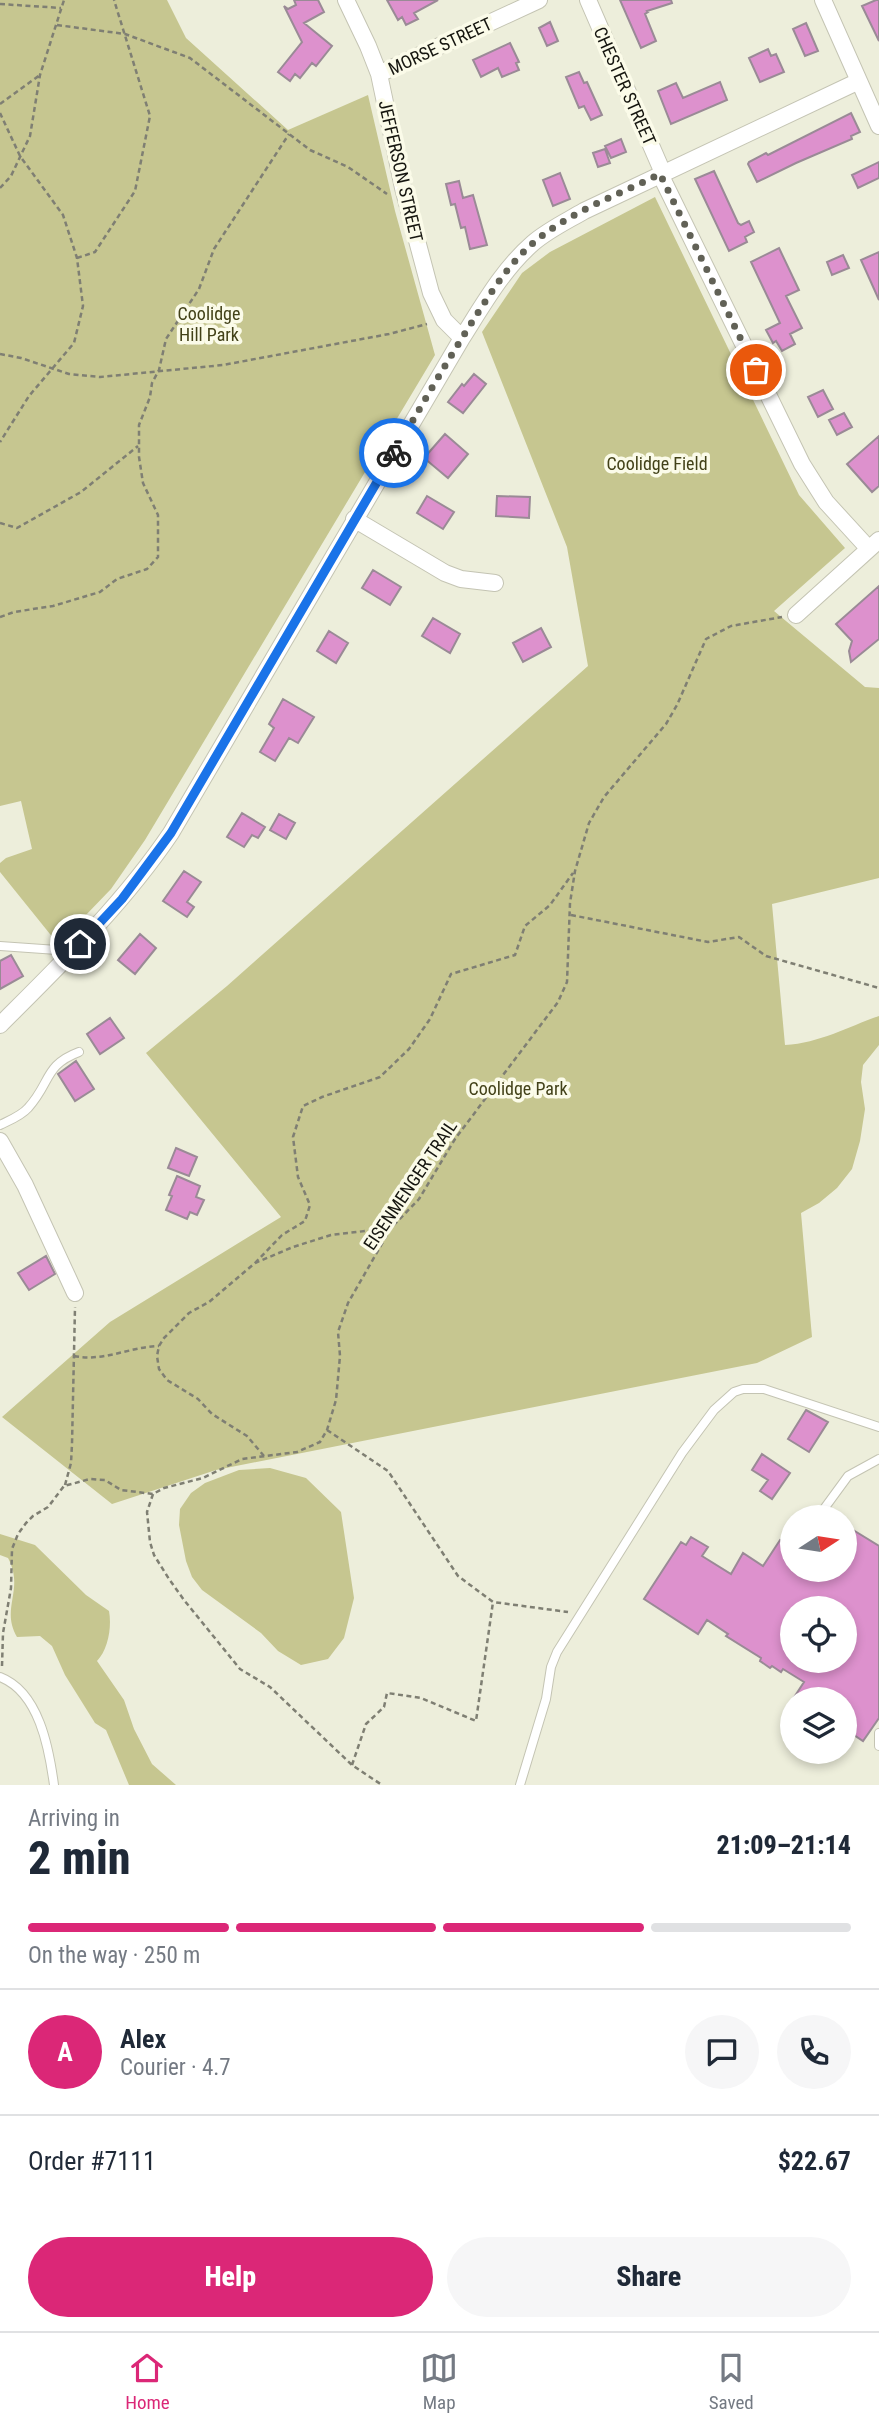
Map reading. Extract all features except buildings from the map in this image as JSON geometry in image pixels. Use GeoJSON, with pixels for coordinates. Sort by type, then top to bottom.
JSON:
{"type":"FeatureCollection","features":[{"type":"Feature","properties":{"kind":"street","name":"JEFFERSON STREET"},"geometry":{"type":"LineString","coordinates":[[346,0],[379,74],[406,202],[431,293],[444,320],[462,338]]}},
{"type":"Feature","properties":{"kind":"street","name":"MORSE STREET"},"geometry":{"type":"LineString","coordinates":[[379,74],[539,0]]}},
{"type":"Feature","properties":{"kind":"street","name":"CHESTER STREET"},"geometry":{"type":"LineString","coordinates":[[587,0],[662,173],[802,464],[826,502],[874,545]]}},
{"type":"Feature","properties":{"kind":"street"},"geometry":{"type":"LineString","coordinates":[[823,0],[879,126]]}},
{"type":"Feature","properties":{"kind":"street"},"geometry":{"type":"LineString","coordinates":[[0,1025],[122,899],[171,833],[354,519],[462,338],[503,276],[534,242],[566,221],[859,81]]}},
{"type":"Feature","properties":{"kind":"street"},"geometry":{"type":"LineString","coordinates":[[354,519],[445,573],[470,581],[495,583]]}},
{"type":"Feature","properties":{"kind":"street"},"geometry":{"type":"LineString","coordinates":[[796,615],[874,545]]}},
{"type":"Feature","properties":{"kind":"street"},"geometry":{"type":"LineString","coordinates":[[0,1141],[26,1185],[75,1293]]}},
{"type":"Feature","properties":{"kind":"lane"},"geometry":{"type":"LineString","coordinates":[[0,946],[57,950],[69,955]]}},
{"type":"Feature","properties":{"kind":"lane"},"geometry":{"type":"LineString","coordinates":[[0,1125],[27,1109],[43,1090],[53,1067],[66,1057],[79,1052]]}},
{"type":"Feature","properties":{"kind":"lane"},"geometry":{"type":"LineString","coordinates":[[520,1785],[546,1699],[551,1667],[564,1638],[682,1453],[714,1410],[734,1392],[764,1389],[879,1427]]}},
{"type":"Feature","properties":{"kind":"lane"},"geometry":{"type":"LineString","coordinates":[[827,1505],[848,1476],[879,1459]]}},
{"type":"Feature","properties":{"kind":"lane"},"geometry":{"type":"LineString","coordinates":[[0,1677],[17,1686],[32,1708],[45,1744],[54,1785]]}},
{"type":"Feature","properties":{"kind":"lane"},"geometry":{"type":"LineString","coordinates":[[879,1733],[879,1746]]}},
{"type":"Feature","properties":{"kind":"path"},"geometry":{"type":"LineString","coordinates":[[0,188],[10,176],[30,136],[40,75],[64,0]]}},
{"type":"Feature","properties":{"kind":"path"},"geometry":{"type":"LineString","coordinates":[[77,258],[95,251],[135,191],[150,116],[114,0]]}},
{"type":"Feature","properties":{"kind":"path"},"geometry":{"type":"LineString","coordinates":[[0,4],[61,8]]}},
{"type":"Feature","properties":{"kind":"path"},"geometry":{"type":"LineString","coordinates":[[57,25],[125,34],[190,58],[310,150],[348,167],[394,199],[406,202]]}},
{"type":"Feature","properties":{"kind":"path"},"geometry":{"type":"LineString","coordinates":[[0,104],[40,75]]}},
{"type":"Feature","properties":{"kind":"path"},"geometry":{"type":"LineString","coordinates":[[0,113],[20,156],[63,215],[77,258],[83,306],[74,343],[29,396],[0,442]]}},
{"type":"Feature","properties":{"kind":"path"},"geometry":{"type":"LineString","coordinates":[[0,617],[14,612],[53,607],[100,592],[117,579],[147,569],[158,557],[158,515],[144,483],[139,446],[139,425],[150,397],[152,383],[159,370],[166,339],[199,289],[214,249],[289,134]]}},
{"type":"Feature","properties":{"kind":"path"},"geometry":{"type":"LineString","coordinates":[[0,354],[69,374],[100,377],[223,365],[388,334],[444,320]]}},
{"type":"Feature","properties":{"kind":"path"},"geometry":{"type":"LineString","coordinates":[[0,523],[17,528],[81,492],[139,446]]}},
{"type":"Feature","properties":{"kind":"path","name":"EISENMENGER TRAIL"},"geometry":{"type":"LineString","coordinates":[[327,1430],[336,1400],[341,1356],[338,1332],[348,1303],[391,1228],[419,1199],[455,1139],[558,1002],[567,982],[575,871],[589,823],[604,797],[666,724],[706,639],[731,626],[796,615]]}},
{"type":"Feature","properties":{"kind":"path","name":"EISENMENGER TRAIL"},"geometry":{"type":"LineString","coordinates":[[255,1263],[282,1235],[304,1222],[310,1205],[298,1177],[293,1137],[303,1106],[380,1077],[409,1049],[430,1019],[451,974],[515,955],[525,926],[550,905],[575,871]]}},
{"type":"Feature","properties":{"kind":"path"},"geometry":{"type":"LineString","coordinates":[[570,915],[708,942],[739,937],[766,956],[879,988]]}},
{"type":"Feature","properties":{"kind":"path"},"geometry":{"type":"LineString","coordinates":[[265,1456],[247,1436],[212,1414],[198,1399],[167,1380],[159,1369],[159,1346],[189,1313],[209,1302],[255,1263],[331,1235],[391,1228]]}},
{"type":"Feature","properties":{"kind":"path"},"geometry":{"type":"LineString","coordinates":[[0,1671],[11,1588],[12,1549],[18,1534],[33,1516],[57,1499],[71,1463],[75,1293]]}},
{"type":"Feature","properties":{"kind":"path"},"geometry":{"type":"LineString","coordinates":[[74,1356],[99,1358],[143,1347],[159,1346]]}},
{"type":"Feature","properties":{"kind":"path"},"geometry":{"type":"LineString","coordinates":[[64,1486],[90,1479],[105,1480],[121,1490],[153,1494],[164,1488],[203,1478],[242,1459],[310,1448],[320,1442],[327,1430],[388,1471],[458,1576],[493,1602],[580,1614]]}},
{"type":"Feature","properties":{"kind":"path"},"geometry":{"type":"LineString","coordinates":[[153,1494],[147,1512],[147,1528],[154,1555],[169,1579],[240,1669],[270,1687],[352,1765],[382,1785]]}},
{"type":"Feature","properties":{"kind":"path"},"geometry":{"type":"LineString","coordinates":[[352,1765],[366,1724],[384,1707],[387,1693],[421,1698],[476,1721],[493,1602]]}},
{"type":"Feature","properties":{"kind":"green space","name":"Coolidge Hill Park"},"geometry":{"type":"Polygon","coordinates":[[[0,0],[167,0],[186,38],[288,130],[368,95],[395,211],[435,355],[145,840],[111,889],[58,944],[0,872],[0,863],[6,858],[32,849],[21,801],[0,806],[0,0]]]}},
{"type":"Feature","properties":{"kind":"green space","name":"Coolidge Park"},"geometry":{"type":"Polygon","coordinates":[[[655,197],[799,495],[845,548],[774,611],[865,687],[879,688],[879,878],[772,904],[785,1045],[822,1038],[879,1016],[879,1045],[863,1065],[861,1082],[865,1109],[852,1169],[837,1188],[801,1213],[812,1337],[757,1363],[216,1470],[112,1504],[2,1417],[110,1322],[281,1217],[146,1053],[227,986],[588,666],[567,547],[482,332],[522,273],[550,252],[655,197]]]}},
{"type":"Feature","properties":{"kind":"green space"},"geometry":{"type":"Polygon","coordinates":[[[270,1468],[306,1478],[341,1512],[354,1598],[344,1638],[328,1659],[301,1665],[278,1651],[261,1633],[202,1590],[192,1577],[186,1561],[179,1525],[180,1509],[191,1493],[205,1483],[239,1470],[270,1468]]]}},
{"type":"Feature","properties":{"kind":"green space"},"geometry":{"type":"Polygon","coordinates":[[[0,1534],[35,1545],[86,1595],[109,1611],[108,1638],[97,1661],[124,1700],[134,1729],[152,1764],[176,1785],[129,1785],[106,1730],[95,1723],[65,1675],[52,1646],[40,1636],[17,1637],[11,1617],[13,1569],[8,1558],[0,1555],[0,1534]]]}},
{"type":"Feature","properties":{"kind":"way so far"},"geometry":{"type":"LineString","coordinates":[[394,453],[462,338],[497,284],[522,254],[534,242],[566,221],[660,174],[756,370]]}},
{"type":"Feature","properties":{"kind":"route"},"geometry":{"type":"LineString","coordinates":[[80,944],[122,899],[171,833],[394,453]]}},
{"type":"Feature","properties":{"kind":"park label","name":"Coolidge Field"},"geometry":{"type":"Point","coordinates":[657,463]}}]}
